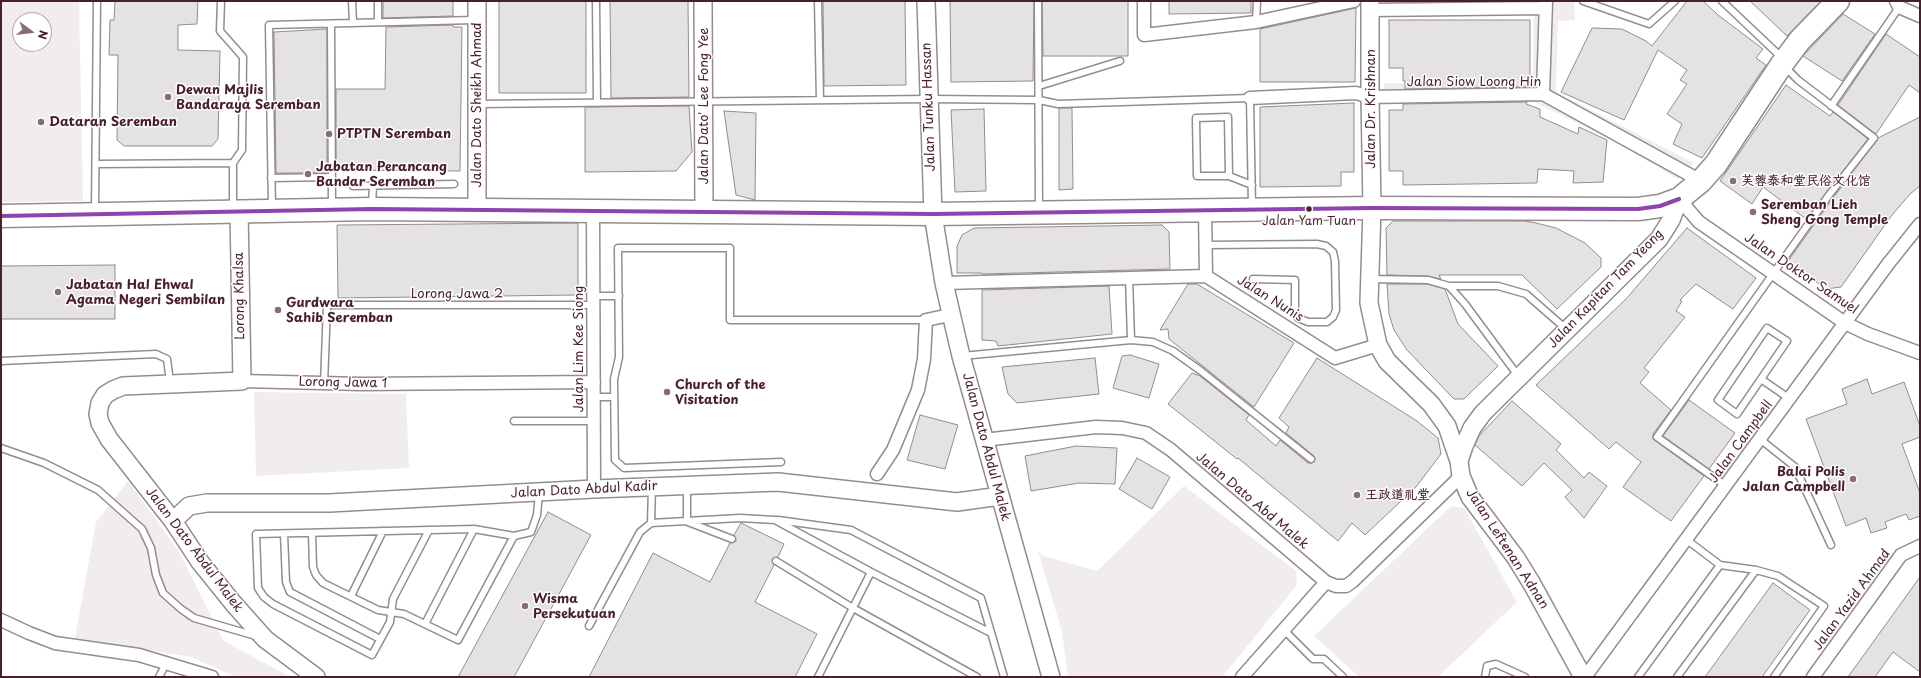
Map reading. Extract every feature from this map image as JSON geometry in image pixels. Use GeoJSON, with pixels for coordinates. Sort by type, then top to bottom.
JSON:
{"type":"FeatureCollection","features":[{"type":"Feature","properties":{"kind":"highway","name":"Jalan Kapitan Tam Yeong"},"geometry":{"type":"LineString","coordinates":[[1679,199],[1701,181],[1716,164],[1782,64],[1800,40],[1838,1]]}},
{"type":"Feature","properties":{"kind":"highway"},"geometry":{"type":"LineString","coordinates":[[1,216],[372,208],[933,214],[1372,208],[1638,209],[1660,206],[1679,199]]}},
{"type":"Feature","properties":{"kind":"street","name":"Jalan Dato Sheikh Ahmad"},"geometry":{"type":"LineString","coordinates":[[477,1],[477,208]]}},
{"type":"Feature","properties":{"kind":"street","name":"Jalan Dato' Lee Fong Yee"},"geometry":{"type":"LineString","coordinates":[[703,1],[704,211]]}},
{"type":"Feature","properties":{"kind":"street","name":"Jalan Tunku Hassan"},"geometry":{"type":"LineString","coordinates":[[926,1],[928,100],[933,214]]}},
{"type":"Feature","properties":{"kind":"street"},"geometry":{"type":"LineString","coordinates":[[1144,1],[1144,35],[1256,22],[1354,1]]}},
{"type":"Feature","properties":{"kind":"street"},"geometry":{"type":"LineString","coordinates":[[1899,3],[1920,16]]}},
{"type":"Feature","properties":{"kind":"street"},"geometry":{"type":"LineString","coordinates":[[1543,94],[1546,4]]}},
{"type":"Feature","properties":{"kind":"street","name":"Jalan Dr. Krishnan"},"geometry":{"type":"LineString","coordinates":[[1378,344],[1369,303],[1372,208],[1370,6],[1546,4]]}},
{"type":"Feature","properties":{"kind":"street","name":"Jalan Siow Loong Hin"},"geometry":{"type":"LineString","coordinates":[[1250,98],[1356,93],[1370,97],[1543,94],[1701,181]]}},
{"type":"Feature","properties":{"kind":"street","name":"Jalan Doktor Samuel"},"geometry":{"type":"LineString","coordinates":[[1679,199],[1699,222],[1846,323],[1868,334],[1919,355]]}},
{"type":"Feature","properties":{"kind":"street","name":"Jalan Kapitan Tam Yeong"},"geometry":{"type":"LineString","coordinates":[[1460,469],[1464,446],[1472,428],[1483,413],[1659,239],[1671,220],[1679,199]]}},
{"type":"Feature","properties":{"kind":"street","name":"Lorong Khalsa"},"geometry":{"type":"LineString","coordinates":[[236,210],[242,381]]}},
{"type":"Feature","properties":{"kind":"street","name":"Jalan Lim Kee Siong"},"geometry":{"type":"LineString","coordinates":[[592,210],[594,489]]}},
{"type":"Feature","properties":{"kind":"street"},"geometry":{"type":"LineString","coordinates":[[944,283],[1206,276],[1205,210]]}},
{"type":"Feature","properties":{"kind":"street","name":"Jalan Dato Abdul Malek"},"geometry":{"type":"LineString","coordinates":[[933,214],[950,315],[1051,677]]}},
{"type":"Feature","properties":{"kind":"street","name":"Jalan Campbell"},"geometry":{"type":"LineString","coordinates":[[1584,677],[1920,224]]}},
{"type":"Feature","properties":{"kind":"street","name":"Jalan Nunis"},"geometry":{"type":"LineString","coordinates":[[1206,276],[1335,358],[1378,344]]}},
{"type":"Feature","properties":{"kind":"street"},"geometry":{"type":"LineString","coordinates":[[877,474],[893,450],[918,390],[924,359],[926,320],[950,315]]}},
{"type":"Feature","properties":{"kind":"street","name":"Jalan Leftenan Adnan"},"geometry":{"type":"LineString","coordinates":[[1378,344],[1387,361],[1431,404],[1447,426],[1470,497],[1516,558],[1584,677]]}},
{"type":"Feature","properties":{"kind":"street","name":"Lorong Jawa 1"},"geometry":{"type":"LineString","coordinates":[[100,403],[106,395],[123,386],[170,384],[242,381],[324,384],[594,382]]}},
{"type":"Feature","properties":{"kind":"street","name":"Jalan Dato Abdul Malek"},"geometry":{"type":"LineString","coordinates":[[100,403],[98,414],[100,423],[109,439],[173,521],[200,562],[233,603],[265,639],[316,677]]}},
{"type":"Feature","properties":{"kind":"street","name":"Jalan Dato Abd Malek"},"geometry":{"type":"LineString","coordinates":[[984,440],[1096,427],[1122,428],[1146,433],[1170,450],[1326,582],[1336,586],[1346,586],[1353,581],[1460,469]]}},
{"type":"Feature","properties":{"kind":"street","name":"Jalan Dato Abdul Kadir"},"geometry":{"type":"LineString","coordinates":[[173,521],[189,506],[207,503],[329,503],[594,489],[778,482],[958,502],[1000,496]]}},
{"type":"Feature","properties":{"kind":"street","name":"Jalan Yazid Ahmad"},"geometry":{"type":"LineString","coordinates":[[1813,677],[1901,555],[1920,546]]}},
{"type":"Feature","properties":{"kind":"street"},"geometry":{"type":"LineString","coordinates":[[1242,677],[1326,582]]}},
{"type":"Feature","properties":{"kind":"street"},"geometry":{"type":"LineString","coordinates":[[1,620],[54,643],[139,655],[167,662],[212,677]]}},
{"type":"Feature","properties":{"kind":"lane"},"geometry":{"type":"LineString","coordinates":[[95,213],[97,1]]}},
{"type":"Feature","properties":{"kind":"lane"},"geometry":{"type":"LineString","coordinates":[[220,1],[220,32],[243,57],[242,150],[233,163],[236,210]]}},
{"type":"Feature","properties":{"kind":"lane"},"geometry":{"type":"LineString","coordinates":[[352,1],[353,23]]}},
{"type":"Feature","properties":{"kind":"lane"},"geometry":{"type":"LineString","coordinates":[[378,1],[378,22]]}},
{"type":"Feature","properties":{"kind":"lane"},"geometry":{"type":"LineString","coordinates":[[596,1],[597,103]]}},
{"type":"Feature","properties":{"kind":"lane"},"geometry":{"type":"LineString","coordinates":[[818,1],[820,100]]}},
{"type":"Feature","properties":{"kind":"lane"},"geometry":{"type":"LineString","coordinates":[[1038,1],[1040,212]]}},
{"type":"Feature","properties":{"kind":"lane"},"geometry":{"type":"LineString","coordinates":[[1256,22],[1257,1]]}},
{"type":"Feature","properties":{"kind":"lane"},"geometry":{"type":"LineString","coordinates":[[1583,1],[1649,24],[1675,1]]}},
{"type":"Feature","properties":{"kind":"lane"},"geometry":{"type":"LineString","coordinates":[[1722,1],[1778,54],[1782,64],[1798,80],[1874,138],[1829,195],[1657,437],[1726,486]]}},
{"type":"Feature","properties":{"kind":"lane"},"geometry":{"type":"LineString","coordinates":[[1831,106],[1899,3]]}},
{"type":"Feature","properties":{"kind":"lane"},"geometry":{"type":"LineString","coordinates":[[272,210],[269,26],[477,20]]}},
{"type":"Feature","properties":{"kind":"lane"},"geometry":{"type":"LineString","coordinates":[[331,24],[332,209]]}},
{"type":"Feature","properties":{"kind":"lane"},"geometry":{"type":"LineString","coordinates":[[1039,86],[1120,61]]}},
{"type":"Feature","properties":{"kind":"lane"},"geometry":{"type":"LineString","coordinates":[[477,104],[820,100],[1039,100],[1058,104],[1250,98],[1252,210]]}},
{"type":"Feature","properties":{"kind":"lane"},"geometry":{"type":"LineString","coordinates":[[1229,176],[1228,117],[1196,118],[1197,176],[1229,176],[1252,185]]}},
{"type":"Feature","properties":{"kind":"lane"},"geometry":{"type":"LineString","coordinates":[[96,164],[233,163]]}},
{"type":"Feature","properties":{"kind":"lane"},"geometry":{"type":"LineString","coordinates":[[271,178],[332,177]]}},
{"type":"Feature","properties":{"kind":"lane"},"geometry":{"type":"LineString","coordinates":[[353,186],[454,184]]}},
{"type":"Feature","properties":{"kind":"lane"},"geometry":{"type":"LineString","coordinates":[[372,208],[373,186]]}},
{"type":"Feature","properties":{"kind":"lane"},"geometry":{"type":"LineString","coordinates":[[1206,245],[1317,244],[1326,246],[1332,252],[1335,261],[1336,310],[1333,317],[1327,322],[1308,322],[1298,318],[1295,312],[1295,280],[1253,279]]}},
{"type":"Feature","properties":{"kind":"lane"},"geometry":{"type":"LineString","coordinates":[[781,462],[624,468],[615,460],[614,379],[619,357],[618,248],[730,248],[730,320],[926,320]]}},
{"type":"Feature","properties":{"kind":"lane"},"geometry":{"type":"LineString","coordinates":[[1128,278],[1131,340]]}},
{"type":"Feature","properties":{"kind":"lane"},"geometry":{"type":"LineString","coordinates":[[1370,279],[1428,280],[1449,286],[1498,286],[1526,294],[1567,330]]}},
{"type":"Feature","properties":{"kind":"lane"},"geometry":{"type":"LineString","coordinates":[[1449,286],[1465,304],[1519,377]]}},
{"type":"Feature","properties":{"kind":"lane"},"geometry":{"type":"LineString","coordinates":[[593,301],[619,296]]}},
{"type":"Feature","properties":{"kind":"lane","name":"Lorong Jawa 2"},"geometry":{"type":"LineString","coordinates":[[324,384],[327,305],[593,301]]}},
{"type":"Feature","properties":{"kind":"lane"},"geometry":{"type":"LineString","coordinates":[[1768,328],[1787,341],[1761,379],[1737,414],[1718,400],[1768,328]]}},
{"type":"Feature","properties":{"kind":"lane"},"geometry":{"type":"LineString","coordinates":[[961,356],[1131,340],[1153,342],[1173,351],[1201,371],[1311,459]]}},
{"type":"Feature","properties":{"kind":"lane"},"geometry":{"type":"LineString","coordinates":[[1,361],[156,354],[167,359],[170,384]]}},
{"type":"Feature","properties":{"kind":"lane"},"geometry":{"type":"LineString","coordinates":[[1761,379],[1790,399]]}},
{"type":"Feature","properties":{"kind":"lane"},"geometry":{"type":"LineString","coordinates":[[594,397],[614,397]]}},
{"type":"Feature","properties":{"kind":"lane"},"geometry":{"type":"LineString","coordinates":[[514,421],[594,421]]}},
{"type":"Feature","properties":{"kind":"lane"},"geometry":{"type":"LineString","coordinates":[[1760,439],[1795,467],[1831,545]]}},
{"type":"Feature","properties":{"kind":"lane"},"geometry":{"type":"LineString","coordinates":[[1,448],[44,463],[98,490],[125,513],[142,529],[150,548],[156,575],[163,593],[180,609],[194,618],[265,639]]}},
{"type":"Feature","properties":{"kind":"lane"},"geometry":{"type":"LineString","coordinates":[[687,521],[688,485]]}},
{"type":"Feature","properties":{"kind":"lane"},"geometry":{"type":"LineString","coordinates":[[651,523],[652,487]]}},
{"type":"Feature","properties":{"kind":"lane"},"geometry":{"type":"LineString","coordinates":[[429,530],[393,599],[390,622],[372,655],[273,604],[264,597],[258,588],[256,574],[256,534],[284,534],[383,531],[474,529],[514,536],[531,532],[537,515],[539,492]]}},
{"type":"Feature","properties":{"kind":"lane"},"geometry":{"type":"LineString","coordinates":[[589,626],[640,532],[651,523],[740,518],[775,520],[851,530],[980,598],[1004,677]]}},
{"type":"Feature","properties":{"kind":"lane"},"geometry":{"type":"LineString","coordinates":[[775,520],[871,572],[991,633]]}},
{"type":"Feature","properties":{"kind":"lane"},"geometry":{"type":"LineString","coordinates":[[687,521],[732,539]]}},
{"type":"Feature","properties":{"kind":"lane"},"geometry":{"type":"LineString","coordinates":[[426,624],[474,529]]}},
{"type":"Feature","properties":{"kind":"lane"},"geometry":{"type":"LineString","coordinates":[[351,596],[383,531]]}},
{"type":"Feature","properties":{"kind":"lane"},"geometry":{"type":"LineString","coordinates":[[312,533],[313,567],[316,576],[323,583],[378,610],[404,614],[458,640],[514,536]]}},
{"type":"Feature","properties":{"kind":"lane"},"geometry":{"type":"LineString","coordinates":[[284,534],[286,582],[290,592],[380,639]]}},
{"type":"Feature","properties":{"kind":"lane"},"geometry":{"type":"LineString","coordinates":[[1687,540],[1720,565],[1756,570],[1778,576],[1824,606],[1774,677]]}},
{"type":"Feature","properties":{"kind":"lane"},"geometry":{"type":"LineString","coordinates":[[776,561],[852,608],[977,677]]}},
{"type":"Feature","properties":{"kind":"lane"},"geometry":{"type":"LineString","coordinates":[[1638,677],[1720,565]]}},
{"type":"Feature","properties":{"kind":"lane"},"geometry":{"type":"LineString","coordinates":[[1677,677],[1756,570]]}},
{"type":"Feature","properties":{"kind":"lane"},"geometry":{"type":"LineString","coordinates":[[818,677],[871,572]]}},
{"type":"Feature","properties":{"kind":"lane"},"geometry":{"type":"LineString","coordinates":[[1283,629],[1313,659],[1324,659],[1343,677]]}},
{"type":"Feature","properties":{"kind":"lane"},"geometry":{"type":"LineString","coordinates":[[159,677],[167,662]]}},
{"type":"Feature","properties":{"kind":"lane"},"geometry":{"type":"LineString","coordinates":[[1485,677],[1487,666],[1496,664],[1525,677]]}},
{"type":"Feature","properties":{"kind":"shaded area","name":"Dataran Seremban"},"geometry":{"type":"Polygon","coordinates":[[[1,1],[79,1],[83,201],[1,202],[1,1]]]}},
{"type":"Feature","properties":{"kind":"shaded area"},"geometry":{"type":"Polygon","coordinates":[[[1384,1],[1574,1],[1575,20],[1558,21],[1556,92],[1694,163],[1678,179],[1612,140],[1532,101],[1383,102],[1384,83],[1533,84],[1534,15],[1385,15],[1384,1]]]}},
{"type":"Feature","properties":{"kind":"shaded area"},"geometry":{"type":"Polygon","coordinates":[[[254,392],[406,394],[409,468],[256,476],[254,392]]]}},
{"type":"Feature","properties":{"kind":"shaded area"},"geometry":{"type":"Polygon","coordinates":[[[128,481],[178,550],[224,641],[290,677],[235,677],[191,657],[75,638],[96,522],[128,481]]]}},
{"type":"Feature","properties":{"kind":"shaded area"},"geometry":{"type":"Polygon","coordinates":[[[1184,486],[1296,571],[1297,585],[1222,677],[1068,677],[1062,632],[1038,551],[1044,556],[1097,571],[1184,486]]]}},
{"type":"Feature","properties":{"kind":"shaded area"},"geometry":{"type":"Polygon","coordinates":[[[1451,506],[1464,508],[1517,602],[1438,677],[1359,677],[1314,636],[1451,506]]]}},
{"type":"Feature","properties":{"kind":"building","name":"Dewan Majlis Bandaraya Seremban"},"geometry":{"type":"Polygon","coordinates":[[[115,1],[198,1],[197,24],[178,25],[178,50],[220,51],[218,139],[212,146],[124,146],[117,140],[118,55],[109,55],[110,20],[114,20],[115,1]]]}},
{"type":"Feature","properties":{"kind":"building"},"geometry":{"type":"Polygon","coordinates":[[[383,1],[453,1],[453,16],[383,18],[383,1]]]}},
{"type":"Feature","properties":{"kind":"building"},"geometry":{"type":"Polygon","coordinates":[[[499,1],[586,1],[586,93],[499,93],[499,1]]]}},
{"type":"Feature","properties":{"kind":"building"},"geometry":{"type":"Polygon","coordinates":[[[610,1],[688,1],[689,97],[611,98],[610,1]]]}},
{"type":"Feature","properties":{"kind":"building"},"geometry":{"type":"Polygon","coordinates":[[[823,1],[905,1],[906,85],[824,86],[823,1]]]}},
{"type":"Feature","properties":{"kind":"building"},"geometry":{"type":"Polygon","coordinates":[[[950,1],[1034,1],[1033,81],[951,82],[950,1]]]}},
{"type":"Feature","properties":{"kind":"building"},"geometry":{"type":"Polygon","coordinates":[[[1042,1],[1128,1],[1128,56],[1043,56],[1042,1]]]}},
{"type":"Feature","properties":{"kind":"building"},"geometry":{"type":"Polygon","coordinates":[[[1169,1],[1251,1],[1251,13],[1169,14],[1169,1]]]}},
{"type":"Feature","properties":{"kind":"building"},"geometry":{"type":"Polygon","coordinates":[[[1687,1],[1703,1],[1718,15],[1763,49],[1756,58],[1766,65],[1702,158],[1673,144],[1682,124],[1667,114],[1687,84],[1680,80],[1687,70],[1658,50],[1624,120],[1561,92],[1592,28],[1622,29],[1646,41],[1652,46],[1687,1]]]}},
{"type":"Feature","properties":{"kind":"building"},"geometry":{"type":"Polygon","coordinates":[[[1750,1],[1821,1],[1787,36],[1750,1]]]}},
{"type":"Feature","properties":{"kind":"building"},"geometry":{"type":"Polygon","coordinates":[[[1356,8],[1355,82],[1260,82],[1260,29],[1356,8]]]}},
{"type":"Feature","properties":{"kind":"building"},"geometry":{"type":"Polygon","coordinates":[[[1843,14],[1875,34],[1842,81],[1803,56],[1843,14]]]}},
{"type":"Feature","properties":{"kind":"building"},"geometry":{"type":"Polygon","coordinates":[[[1389,20],[1530,20],[1530,83],[1527,83],[1527,87],[1405,89],[1405,81],[1403,81],[1403,68],[1389,68],[1389,20]]]}},
{"type":"Feature","properties":{"kind":"building"},"geometry":{"type":"Polygon","coordinates":[[[453,25],[453,27],[462,27],[460,171],[336,170],[336,89],[385,89],[386,27],[453,25]]]}},
{"type":"Feature","properties":{"kind":"building"},"geometry":{"type":"Polygon","coordinates":[[[327,29],[327,173],[276,173],[274,32],[327,29]]]}},
{"type":"Feature","properties":{"kind":"building"},"geometry":{"type":"Polygon","coordinates":[[[1886,34],[1920,57],[1920,93],[1909,85],[1876,134],[1838,105],[1886,34]]]}},
{"type":"Feature","properties":{"kind":"building"},"geometry":{"type":"Polygon","coordinates":[[[1786,85],[1830,116],[1833,112],[1868,139],[1806,219],[1763,187],[1752,204],[1720,181],[1786,85]]]}},
{"type":"Feature","properties":{"kind":"building"},"geometry":{"type":"Polygon","coordinates":[[[1527,102],[1526,104],[1540,109],[1540,117],[1578,134],[1579,127],[1607,140],[1603,182],[1573,183],[1574,171],[1538,169],[1537,183],[1403,185],[1403,171],[1389,171],[1389,110],[1403,110],[1403,104],[1527,102]]]}},
{"type":"Feature","properties":{"kind":"building"},"geometry":{"type":"Polygon","coordinates":[[[1354,103],[1354,172],[1341,172],[1341,186],[1260,187],[1260,107],[1354,103]]]}},
{"type":"Feature","properties":{"kind":"building"},"geometry":{"type":"Polygon","coordinates":[[[689,106],[692,152],[676,171],[585,172],[585,107],[689,106]]]}},
{"type":"Feature","properties":{"kind":"building"},"geometry":{"type":"Polygon","coordinates":[[[1059,108],[1072,108],[1073,189],[1059,190],[1059,108]]]}},
{"type":"Feature","properties":{"kind":"building"},"geometry":{"type":"Polygon","coordinates":[[[984,109],[986,191],[955,192],[951,110],[984,109]]]}},
{"type":"Feature","properties":{"kind":"building"},"geometry":{"type":"Polygon","coordinates":[[[724,111],[756,113],[755,200],[736,195],[724,111]]]}},
{"type":"Feature","properties":{"kind":"building"},"geometry":{"type":"Polygon","coordinates":[[[1920,117],[1920,186],[1910,194],[1892,215],[1841,287],[1826,289],[1788,261],[1878,138],[1920,117]]]}},
{"type":"Feature","properties":{"kind":"building"},"geometry":{"type":"Polygon","coordinates":[[[1393,221],[1525,221],[1536,223],[1556,228],[1585,243],[1601,258],[1601,267],[1557,309],[1522,275],[1439,275],[1441,279],[1428,276],[1387,275],[1386,228],[1393,221]]]}},
{"type":"Feature","properties":{"kind":"building"},"geometry":{"type":"Polygon","coordinates":[[[578,223],[578,295],[338,298],[337,225],[578,223]]]}},
{"type":"Feature","properties":{"kind":"building"},"geometry":{"type":"Polygon","coordinates":[[[1162,225],[1169,232],[1170,269],[982,274],[957,273],[957,246],[962,235],[974,228],[1162,225]]]}},
{"type":"Feature","properties":{"kind":"building"},"geometry":{"type":"Polygon","coordinates":[[[1687,228],[1756,278],[1733,309],[1696,284],[1680,300],[1682,301],[1676,311],[1685,317],[1644,368],[1649,372],[1640,383],[1671,410],[1653,434],[1653,439],[1704,476],[1671,521],[1623,487],[1641,462],[1616,442],[1609,449],[1536,385],[1626,299],[1687,228]]]}},
{"type":"Feature","properties":{"kind":"building","name":"Jabatan Hal Ehwal Agama Negeri Sembilan"},"geometry":{"type":"Polygon","coordinates":[[[115,265],[115,319],[1,319],[1,266],[115,265]]]}},
{"type":"Feature","properties":{"kind":"building"},"geometry":{"type":"Polygon","coordinates":[[[1188,284],[1197,284],[1294,343],[1254,407],[1169,339],[1168,329],[1160,330],[1188,284]]]}},
{"type":"Feature","properties":{"kind":"building"},"geometry":{"type":"Polygon","coordinates":[[[1387,284],[1427,284],[1445,289],[1458,324],[1498,366],[1464,399],[1454,399],[1407,350],[1394,330],[1389,314],[1387,284]]]}},
{"type":"Feature","properties":{"kind":"building"},"geometry":{"type":"Polygon","coordinates":[[[1109,286],[1112,334],[998,346],[996,341],[982,340],[982,290],[1109,286]]]}},
{"type":"Feature","properties":{"kind":"building"},"geometry":{"type":"Polygon","coordinates":[[[1130,355],[1159,364],[1149,398],[1113,388],[1122,356],[1130,355]]]}},
{"type":"Feature","properties":{"kind":"building"},"geometry":{"type":"Polygon","coordinates":[[[1095,358],[1099,394],[1017,403],[1008,394],[1002,367],[1095,358]]]}},
{"type":"Feature","properties":{"kind":"building"},"geometry":{"type":"Polygon","coordinates":[[[1317,358],[1417,421],[1438,438],[1441,454],[1416,487],[1365,535],[1352,523],[1338,541],[1238,458],[1237,459],[1168,404],[1192,373],[1200,376],[1249,415],[1246,420],[1276,446],[1280,440],[1308,463],[1312,463],[1315,460],[1314,456],[1286,433],[1289,427],[1279,418],[1317,358]]]}},
{"type":"Feature","properties":{"kind":"building"},"geometry":{"type":"Polygon","coordinates":[[[1867,379],[1872,394],[1904,382],[1920,426],[1920,437],[1902,444],[1920,493],[1920,516],[1909,520],[1906,514],[1885,522],[1887,528],[1871,533],[1866,518],[1846,526],[1806,419],[1847,404],[1842,389],[1867,379]]]}},
{"type":"Feature","properties":{"kind":"building"},"geometry":{"type":"Polygon","coordinates":[[[1689,400],[1735,433],[1709,469],[1663,436],[1689,400]]]}},
{"type":"Feature","properties":{"kind":"building"},"geometry":{"type":"Polygon","coordinates":[[[1512,401],[1561,444],[1556,450],[1584,478],[1589,472],[1607,486],[1584,518],[1565,497],[1572,490],[1544,463],[1522,486],[1475,445],[1479,436],[1512,401]]]}},
{"type":"Feature","properties":{"kind":"building"},"geometry":{"type":"Polygon","coordinates":[[[920,415],[958,425],[945,469],[907,460],[920,415]]]}},
{"type":"Feature","properties":{"kind":"building"},"geometry":{"type":"Polygon","coordinates":[[[1076,446],[1117,448],[1115,484],[1079,483],[1031,491],[1025,456],[1076,446]]]}},
{"type":"Feature","properties":{"kind":"building"},"geometry":{"type":"Polygon","coordinates":[[[1137,458],[1170,477],[1152,509],[1119,489],[1137,458]]]}},
{"type":"Feature","properties":{"kind":"building","name":"Wisma Persekutuan"},"geometry":{"type":"Polygon","coordinates":[[[548,512],[591,535],[514,677],[458,677],[548,512]]]}},
{"type":"Feature","properties":{"kind":"building"},"geometry":{"type":"Polygon","coordinates":[[[741,523],[784,544],[778,557],[772,559],[774,565],[755,602],[817,634],[795,677],[589,677],[653,553],[710,582],[730,543],[736,541],[734,535],[741,523]]]}},
{"type":"Feature","properties":{"kind":"building"},"geometry":{"type":"Polygon","coordinates":[[[1920,577],[1920,672],[1893,652],[1875,677],[1848,677],[1920,577]]]}},
{"type":"Feature","properties":{"kind":"building"},"geometry":{"type":"Polygon","coordinates":[[[1773,583],[1810,610],[1762,677],[1705,677],[1773,583]]]}},
{"type":"Feature","properties":{"kind":"transit line"},"geometry":{"type":"LineString","coordinates":[[1,216],[372,209],[933,214],[1372,208],[1638,209],[1660,206],[1679,199]]}},
{"type":"Feature","properties":{"kind":"place","name":"Dewan Majlis Bandaraya Seremban"},"geometry":{"type":"Point","coordinates":[168,97]}},
{"type":"Feature","properties":{"kind":"place","name":"Dataran Seremban"},"geometry":{"type":"Point","coordinates":[41,122]}},
{"type":"Feature","properties":{"kind":"place","name":"PTPTN Seremban"},"geometry":{"type":"Point","coordinates":[329,134]}},
{"type":"Feature","properties":{"kind":"place","name":"Jabatan Perancang Bandar Seremban"},"geometry":{"type":"Point","coordinates":[308,174]}},
{"type":"Feature","properties":{"kind":"place","name":"芙蓉泰和堂民俗文化馆"},"geometry":{"type":"Point","coordinates":[1733,181]}},
{"type":"Feature","properties":{"kind":"place","name":"Jalan Yam Tuan"},"geometry":{"type":"Point","coordinates":[1309,209]}},
{"type":"Feature","properties":{"kind":"place","name":"Seremban Lieh Sheng Gong Temple"},"geometry":{"type":"Point","coordinates":[1753,212]}},
{"type":"Feature","properties":{"kind":"place","name":"Jabatan Hal Ehwal Agama Negeri Sembilan"},"geometry":{"type":"Point","coordinates":[58,292]}},
{"type":"Feature","properties":{"kind":"place","name":"Gurdwara Sahib Seremban"},"geometry":{"type":"Point","coordinates":[278,310]}},
{"type":"Feature","properties":{"kind":"place","name":"Church of the Visitation"},"geometry":{"type":"Point","coordinates":[667,392]}},
{"type":"Feature","properties":{"kind":"place","name":"Balai Polis Jalan Campbell"},"geometry":{"type":"Point","coordinates":[1853,479]}},
{"type":"Feature","properties":{"kind":"place","name":"王政道礼堂"},"geometry":{"type":"Point","coordinates":[1357,495]}},
{"type":"Feature","properties":{"kind":"place","name":"Wisma Persekutuan"},"geometry":{"type":"Point","coordinates":[525,606]}}]}
